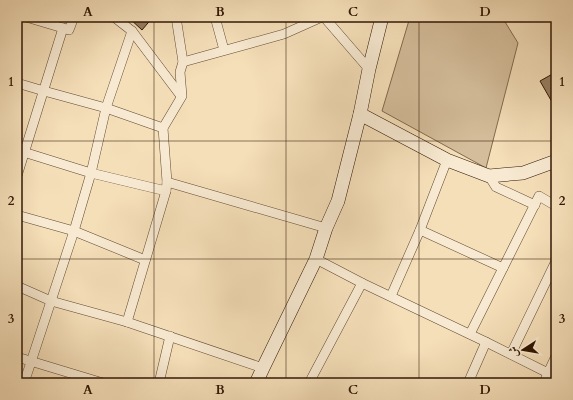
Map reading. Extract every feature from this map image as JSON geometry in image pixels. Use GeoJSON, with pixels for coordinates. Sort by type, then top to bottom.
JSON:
{"type":"FeatureCollection","features":[{"type":"Feature","properties":{"kind":"street"},"geometry":{"type":"LineString","coordinates":[[26,17],[69,30],[74,17]]}},
{"type":"Feature","properties":{"kind":"street"},"geometry":{"type":"LineString","coordinates":[[114,17],[132,31],[182,96]]}},
{"type":"Feature","properties":{"kind":"street"},"geometry":{"type":"LineString","coordinates":[[127,322],[167,187],[163,128],[182,96],[180,72],[183,62],[176,17]]}},
{"type":"Feature","properties":{"kind":"street"},"geometry":{"type":"LineString","coordinates":[[215,17],[224,50]]}},
{"type":"Feature","properties":{"kind":"street"},"geometry":{"type":"LineString","coordinates":[[183,62],[284,34],[323,17],[369,69]]}},
{"type":"Feature","properties":{"kind":"street"},"geometry":{"type":"LineString","coordinates":[[256,383],[316,259],[326,228],[338,202],[382,17]]}},
{"type":"Feature","properties":{"kind":"street"},"geometry":{"type":"LineString","coordinates":[[17,176],[20,151],[44,92],[63,28]]}},
{"type":"Feature","properties":{"kind":"street"},"geometry":{"type":"LineString","coordinates":[[24,383],[74,231],[91,173],[106,108],[132,31]]}},
{"type":"Feature","properties":{"kind":"street"},"geometry":{"type":"LineString","coordinates":[[17,82],[44,92],[106,108],[163,128]]}},
{"type":"Feature","properties":{"kind":"street"},"geometry":{"type":"LineString","coordinates":[[360,114],[446,160],[489,176],[523,173],[556,161]]}},
{"type":"Feature","properties":{"kind":"street"},"geometry":{"type":"LineString","coordinates":[[20,151],[91,173],[167,187],[326,228]]}},
{"type":"Feature","properties":{"kind":"street"},"geometry":{"type":"LineString","coordinates":[[391,296],[420,230],[446,160]]}},
{"type":"Feature","properties":{"kind":"street"},"geometry":{"type":"LineString","coordinates":[[489,176],[496,187],[535,205]]}},
{"type":"Feature","properties":{"kind":"street"},"geometry":{"type":"LineString","coordinates":[[470,334],[539,196],[556,206]]}},
{"type":"Feature","properties":{"kind":"street"},"geometry":{"type":"LineString","coordinates":[[17,215],[74,231],[145,260]]}},
{"type":"Feature","properties":{"kind":"street"},"geometry":{"type":"LineString","coordinates":[[420,230],[503,268]]}},
{"type":"Feature","properties":{"kind":"street"},"geometry":{"type":"LineString","coordinates":[[316,259],[362,283],[552,375]]}},
{"type":"Feature","properties":{"kind":"street"},"geometry":{"type":"LineString","coordinates":[[510,354],[556,261]]}},
{"type":"Feature","properties":{"kind":"street"},"geometry":{"type":"LineString","coordinates":[[310,383],[362,283]]}},
{"type":"Feature","properties":{"kind":"street"},"geometry":{"type":"LineString","coordinates":[[17,286],[51,301],[127,322],[263,368]]}},
{"type":"Feature","properties":{"kind":"street"},"geometry":{"type":"LineString","coordinates":[[159,383],[170,336]]}},
{"type":"Feature","properties":{"kind":"street"},"geometry":{"type":"LineString","coordinates":[[468,383],[486,342]]}},
{"type":"Feature","properties":{"kind":"street"},"geometry":{"type":"LineString","coordinates":[[544,383],[552,375],[556,356]]}},
{"type":"Feature","properties":{"kind":"street"},"geometry":{"type":"LineString","coordinates":[[17,357],[103,383]]}},
{"type":"Feature","properties":{"kind":"shaded area"},"geometry":{"type":"Polygon","coordinates":[[[410,17],[502,17],[518,43],[486,168],[382,111],[410,17]]]}},
{"type":"Feature","properties":{"kind":"building"},"geometry":{"type":"Polygon","coordinates":[[[128,17],[153,17],[142,30],[128,17]]]}},
{"type":"Feature","properties":{"kind":"building"},"geometry":{"type":"Polygon","coordinates":[[[556,72],[556,109],[540,81],[556,72]]]}}]}
